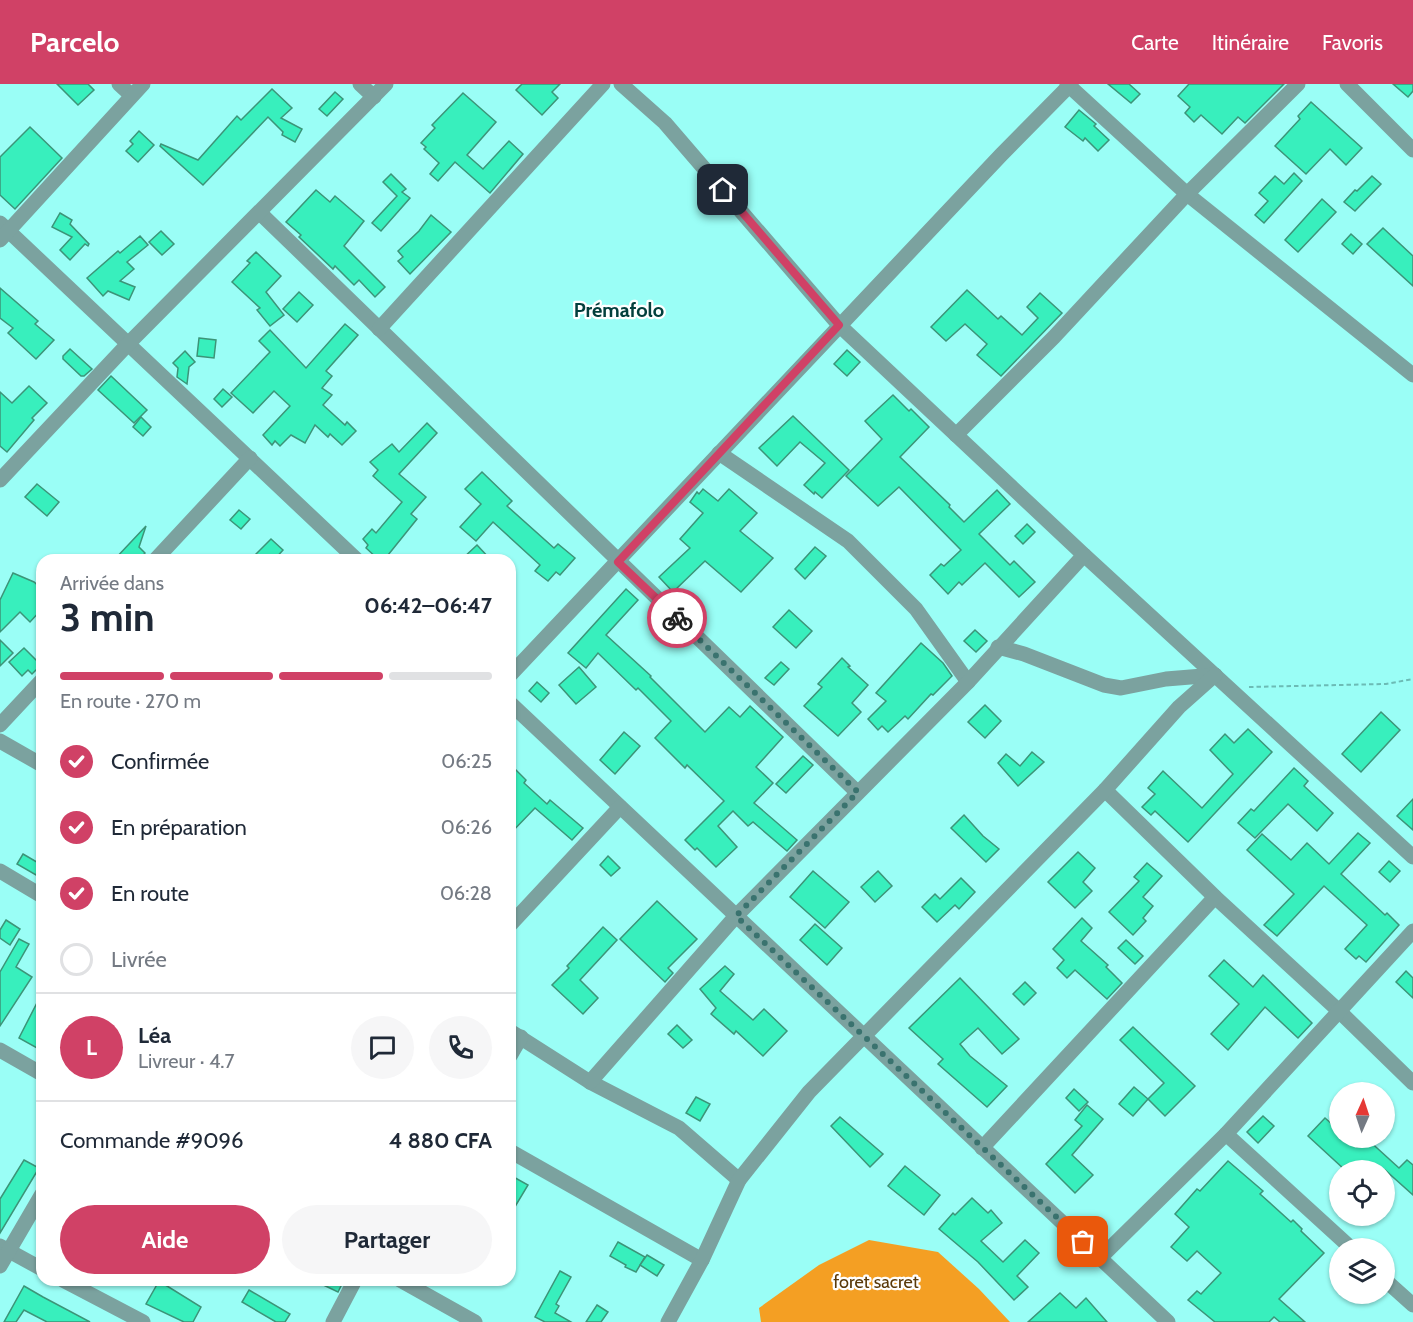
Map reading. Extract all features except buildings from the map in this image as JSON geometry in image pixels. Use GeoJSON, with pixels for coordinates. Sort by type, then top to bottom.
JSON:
{"type":"FeatureCollection","features":[{"type":"Feature","properties":{"kind":"street"},"geometry":{"type":"LineString","coordinates":[[119,84],[132,95]]}},
{"type":"Feature","properties":{"kind":"street"},"geometry":{"type":"LineString","coordinates":[[143,84],[3,231],[128,344],[351,554]]}},
{"type":"Feature","properties":{"kind":"street"},"geometry":{"type":"LineString","coordinates":[[360,84],[375,97]]}},
{"type":"Feature","properties":{"kind":"street"},"geometry":{"type":"LineString","coordinates":[[0,480],[128,344],[386,84]]}},
{"type":"Feature","properties":{"kind":"street"},"geometry":{"type":"LineString","coordinates":[[379,329],[603,84]]}},
{"type":"Feature","properties":{"kind":"street"},"geometry":{"type":"LineString","coordinates":[[621,84],[665,123],[839,325],[1084,555],[1413,857]]}},
{"type":"Feature","properties":{"kind":"street"},"geometry":{"type":"LineString","coordinates":[[956,435],[1054,338],[1187,194],[1298,84]]}},
{"type":"Feature","properties":{"kind":"street"},"geometry":{"type":"LineString","coordinates":[[1347,84],[1413,150]]}},
{"type":"Feature","properties":{"kind":"street"},"geometry":{"type":"LineString","coordinates":[[516,669],[839,325],[1069,85],[1187,194],[1413,375]]}},
{"type":"Feature","properties":{"kind":"street"},"geometry":{"type":"LineString","coordinates":[[260,213],[858,792]]}},
{"type":"Feature","properties":{"kind":"street"},"geometry":{"type":"LineString","coordinates":[[719,453],[848,541],[916,609],[968,682]]}},
{"type":"Feature","properties":{"kind":"street"},"geometry":{"type":"LineString","coordinates":[[161,554],[250,458]]}},
{"type":"Feature","properties":{"kind":"street"},"geometry":{"type":"LineString","coordinates":[[590,1082],[736,916],[968,682],[998,646],[1084,555]]}},
{"type":"Feature","properties":{"kind":"street"},"geometry":{"type":"LineString","coordinates":[[998,646],[1104,685],[1121,688],[1166,679],[1215,675]]}},
{"type":"Feature","properties":{"kind":"street"},"geometry":{"type":"LineString","coordinates":[[668,1322],[702,1260],[739,1180],[809,1092],[1106,790],[1179,707],[1215,675]]}},
{"type":"Feature","properties":{"kind":"street"},"geometry":{"type":"LineString","coordinates":[[0,725],[36,686]]}},
{"type":"Feature","properties":{"kind":"street"},"geometry":{"type":"LineString","coordinates":[[516,709],[1100,1258],[1162,1320]]}},
{"type":"Feature","properties":{"kind":"street"},"geometry":{"type":"LineString","coordinates":[[0,741],[36,762]]}},
{"type":"Feature","properties":{"kind":"street"},"geometry":{"type":"LineString","coordinates":[[1106,790],[1215,897],[1339,1011],[1413,1083]]}},
{"type":"Feature","properties":{"kind":"street"},"geometry":{"type":"LineString","coordinates":[[516,919],[620,807]]}},
{"type":"Feature","properties":{"kind":"street"},"geometry":{"type":"LineString","coordinates":[[0,871],[36,892]]}},
{"type":"Feature","properties":{"kind":"street"},"geometry":{"type":"LineString","coordinates":[[982,1148],[1215,897]]}},
{"type":"Feature","properties":{"kind":"street"},"geometry":{"type":"LineString","coordinates":[[1100,1258],[1226,1134],[1413,931]]}},
{"type":"Feature","properties":{"kind":"street"},"geometry":{"type":"LineString","coordinates":[[516,1034],[590,1082],[679,1128],[739,1180]]}},
{"type":"Feature","properties":{"kind":"street"},"geometry":{"type":"LineString","coordinates":[[0,1050],[36,1071]]}},
{"type":"Feature","properties":{"kind":"street"},"geometry":{"type":"LineString","coordinates":[[1226,1134],[1340,1238]]}},
{"type":"Feature","properties":{"kind":"street"},"geometry":{"type":"LineString","coordinates":[[516,1154],[702,1260]]}},
{"type":"Feature","properties":{"kind":"street"},"geometry":{"type":"LineString","coordinates":[[0,1266],[4,1249],[36,1203]]}},
{"type":"Feature","properties":{"kind":"street"},"geometry":{"type":"LineString","coordinates":[[4,1249],[36,1266]]}},
{"type":"Feature","properties":{"kind":"street"},"geometry":{"type":"LineString","coordinates":[[74,1286],[143,1322]]}},
{"type":"Feature","properties":{"kind":"street"},"geometry":{"type":"LineString","coordinates":[[333,1322],[352,1286]]}},
{"type":"Feature","properties":{"kind":"street"},"geometry":{"type":"LineString","coordinates":[[411,1286],[475,1322]]}},
{"type":"Feature","properties":{"kind":"street"},"geometry":{"type":"LineString","coordinates":[[1395,1289],[1413,1305]]}},
{"type":"Feature","properties":{"kind":"path"},"geometry":{"type":"LineString","coordinates":[[1228,687],[1386,684],[1413,679]]}},
{"type":"Feature","properties":{"kind":"green space","name":"foret sacret"},"geometry":{"type":"Polygon","coordinates":[[[869,1240],[938,1252],[979,1289],[1010,1322],[761,1322],[759,1308],[819,1265],[869,1240]]]}},
{"type":"Feature","properties":{"kind":"way so far"},"geometry":{"type":"LineString","coordinates":[[677,618],[858,792],[736,916],[1083,1242]]}},
{"type":"Feature","properties":{"kind":"district","name":"Prémafolo"},"geometry":{"type":"Point","coordinates":[619,310]}},
{"type":"Feature","properties":{"kind":"route"},"geometry":{"type":"LineString","coordinates":[[677,618],[618,562],[839,325],[723,190]]}}]}
